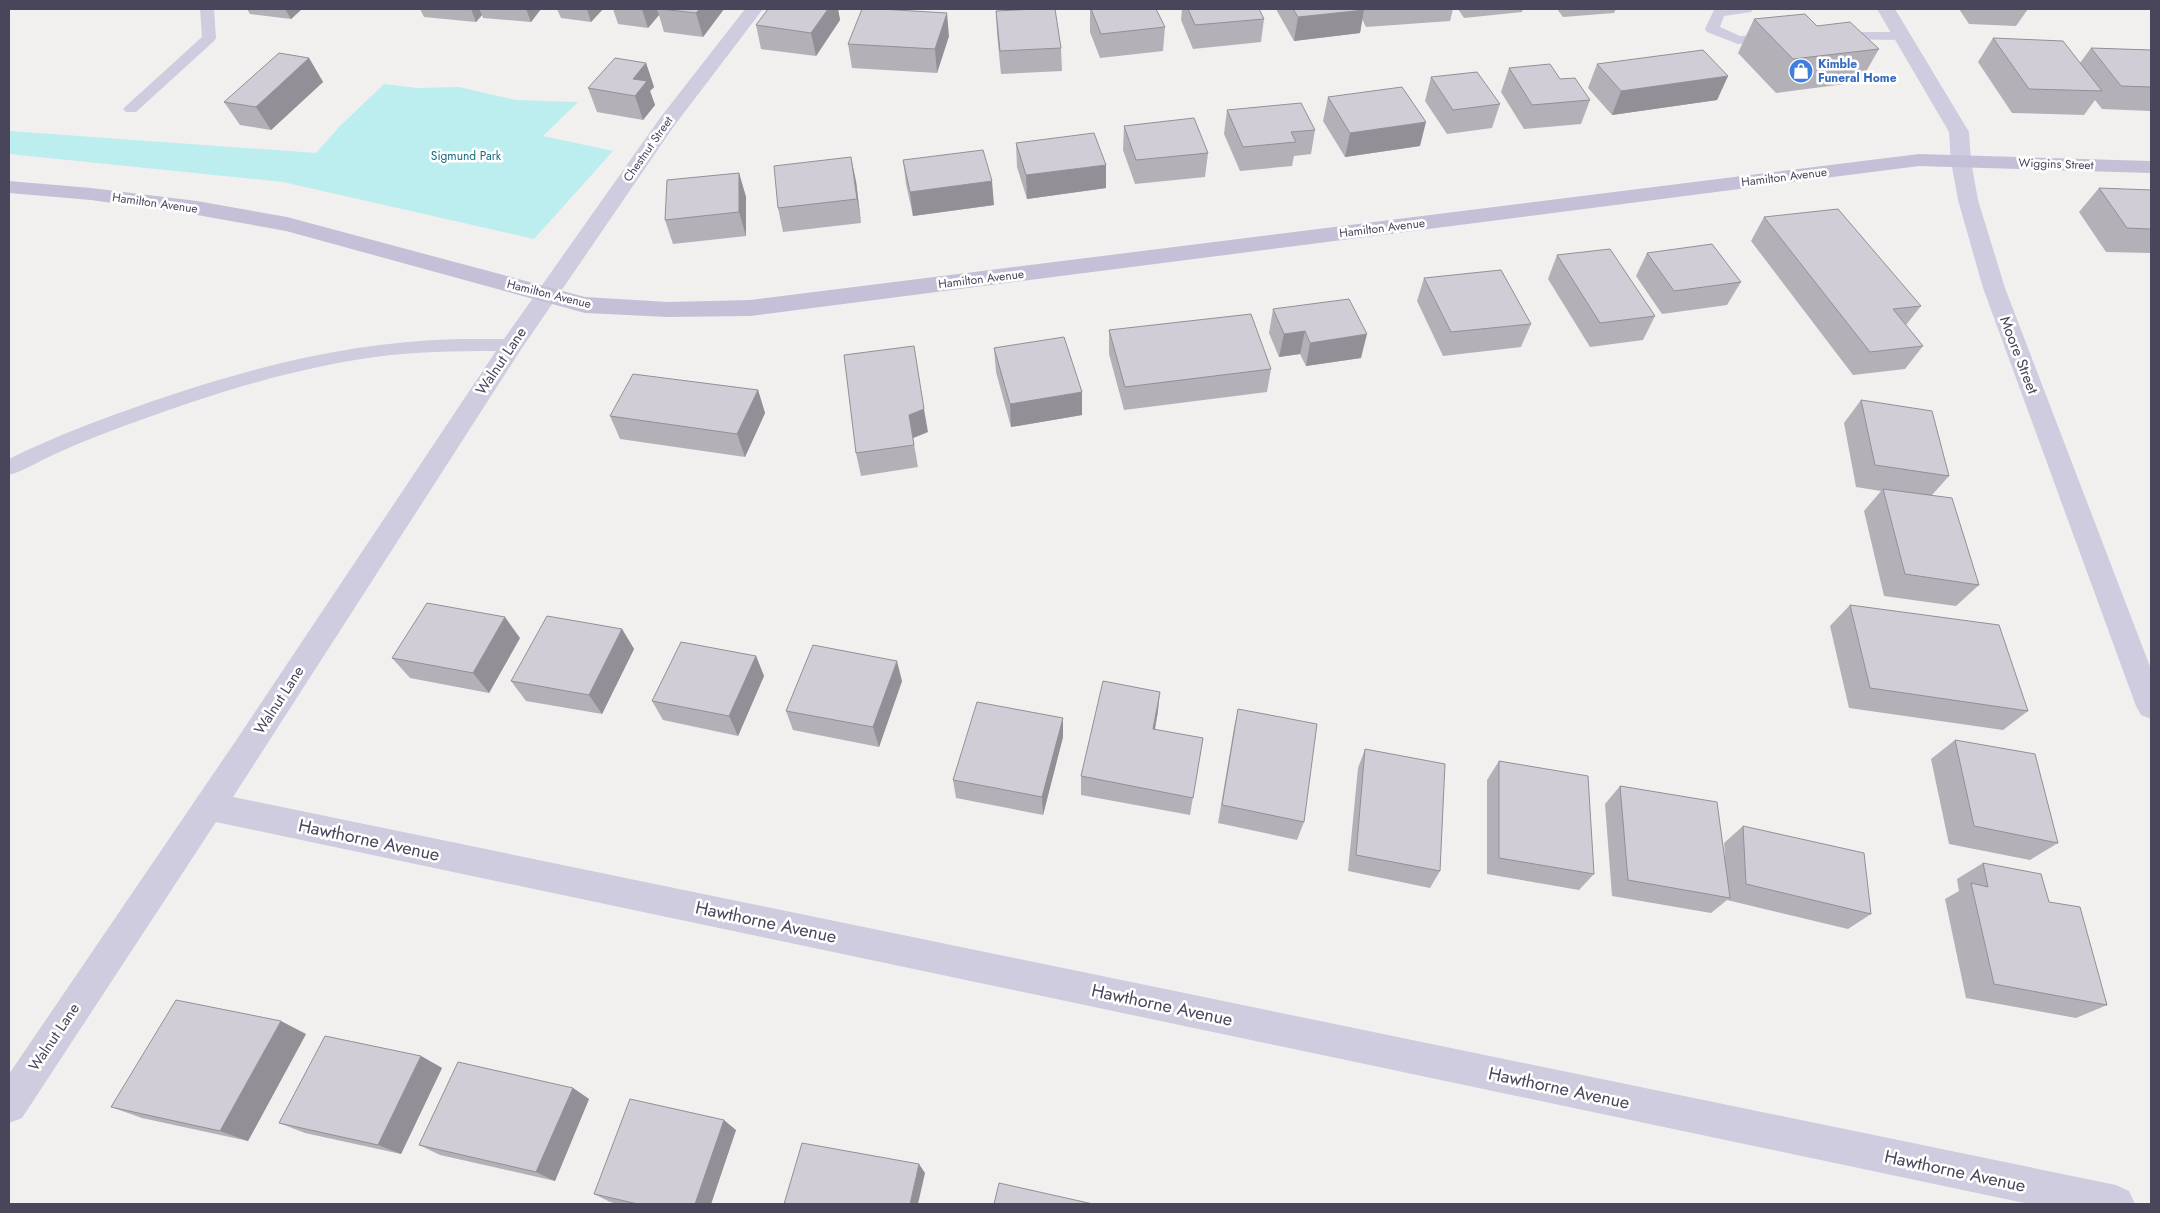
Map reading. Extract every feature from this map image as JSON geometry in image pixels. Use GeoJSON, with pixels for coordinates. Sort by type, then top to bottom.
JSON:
{"type":"FeatureCollection","features":[{"type":"Feature","properties":{"kind":"street","name":"Chestnut Street"},"geometry":{"type":"LineString","coordinates":[[547,294],[667,122],[754,9]]}},
{"type":"Feature","properties":{"kind":"street","name":"Moore Street"},"geometry":{"type":"LineString","coordinates":[[1886,9],[1959,132],[1961,161],[1968,200],[1994,288],[2151,706]]}},
{"type":"Feature","properties":{"kind":"street","name":"Hamilton Avenue"},"geometry":{"type":"LineString","coordinates":[[9,187],[110,196],[197,208],[287,224],[586,305],[692,311],[750,308],[1919,160],[1961,161]]}},
{"type":"Feature","properties":{"kind":"street","name":"Wiggins Street"},"geometry":{"type":"LineString","coordinates":[[1961,161],[2151,168]]}},
{"type":"Feature","properties":{"kind":"street","name":"Walnut Lane"},"geometry":{"type":"LineString","coordinates":[[9,1104],[209,806],[547,294]]}},
{"type":"Feature","properties":{"kind":"street","name":"Hawthorne Avenue"},"geometry":{"type":"LineString","coordinates":[[209,806],[2116,1204]]}},
{"type":"Feature","properties":{"kind":"lane"},"geometry":{"type":"LineString","coordinates":[[131,109],[209,38],[207,9]]}},
{"type":"Feature","properties":{"kind":"lane"},"geometry":{"type":"LineString","coordinates":[[1746,9],[1719,13],[1712,29],[1738,40],[1784,37]]}},
{"type":"Feature","properties":{"kind":"lane"},"geometry":{"type":"LineString","coordinates":[[1820,36],[1901,36]]}},
{"type":"Feature","properties":{"kind":"lane"},"geometry":{"type":"LineString","coordinates":[[9,468],[101,426],[198,392],[276,370],[348,356],[427,346],[512,345]]}},
{"type":"Feature","properties":{"kind":"green space","name":"Sigmund Park"},"geometry":{"type":"Polygon","coordinates":[[[384,84],[417,88],[459,87],[516,100],[578,102],[543,136],[613,151],[534,239],[283,182],[9,154],[9,131],[316,153],[340,126],[384,84]]]}},
{"type":"Feature","properties":{"kind":"building"},"geometry":{"type":"Polygon","coordinates":[[[660,9],[700,9],[696,13],[660,9]]]}},
{"type":"Feature","properties":{"kind":"building"},"geometry":{"type":"Polygon","coordinates":[[[768,9],[828,9],[811,33],[756,25],[768,9]]]}},
{"type":"Feature","properties":{"kind":"building"},"geometry":{"type":"Polygon","coordinates":[[[862,9],[947,13],[935,49],[848,44],[862,9]]]}},
{"type":"Feature","properties":{"kind":"building"},"geometry":{"type":"Polygon","coordinates":[[[1055,9],[1061,48],[1000,51],[996,11],[1055,9]]]}},
{"type":"Feature","properties":{"kind":"building"},"geometry":{"type":"Polygon","coordinates":[[[1091,9],[1156,9],[1165,27],[1101,34],[1091,9]]]}},
{"type":"Feature","properties":{"kind":"building"},"geometry":{"type":"Polygon","coordinates":[[[1188,9],[1259,9],[1264,19],[1195,25],[1188,9]]]}},
{"type":"Feature","properties":{"kind":"building"},"geometry":{"type":"Polygon","coordinates":[[[1293,9],[1364,9],[1364,10],[1298,17],[1293,9]]]}},
{"type":"Feature","properties":{"kind":"building"},"geometry":{"type":"Polygon","coordinates":[[[1805,14],[1817,26],[1850,22],[1879,49],[1793,59],[1754,19],[1805,14]]]}},
{"type":"Feature","properties":{"kind":"building"},"geometry":{"type":"Polygon","coordinates":[[[1993,38],[2063,41],[2102,91],[2029,89],[1993,38]]]}},
{"type":"Feature","properties":{"kind":"building"},"geometry":{"type":"Polygon","coordinates":[[[2091,48],[2151,50],[2151,87],[2121,86],[2091,48]]]}},
{"type":"Feature","properties":{"kind":"building"},"geometry":{"type":"Polygon","coordinates":[[[1703,50],[1728,76],[1621,91],[1597,64],[1703,50]]]}},
{"type":"Feature","properties":{"kind":"building"},"geometry":{"type":"Polygon","coordinates":[[[279,53],[309,58],[256,107],[224,102],[279,53]]]}},
{"type":"Feature","properties":{"kind":"building"},"geometry":{"type":"Polygon","coordinates":[[[615,58],[646,63],[633,79],[647,81],[635,96],[588,88],[615,58]]]}},
{"type":"Feature","properties":{"kind":"building"},"geometry":{"type":"Polygon","coordinates":[[[1550,64],[1560,79],[1575,78],[1590,100],[1532,105],[1509,68],[1550,64]]]}},
{"type":"Feature","properties":{"kind":"building"},"geometry":{"type":"Polygon","coordinates":[[[1477,72],[1500,104],[1453,110],[1431,77],[1477,72]]]}},
{"type":"Feature","properties":{"kind":"building"},"geometry":{"type":"Polygon","coordinates":[[[1402,87],[1426,122],[1350,133],[1328,97],[1402,87]]]}},
{"type":"Feature","properties":{"kind":"building"},"geometry":{"type":"Polygon","coordinates":[[[1301,103],[1315,130],[1291,132],[1296,142],[1243,147],[1227,110],[1301,103]]]}},
{"type":"Feature","properties":{"kind":"building"},"geometry":{"type":"Polygon","coordinates":[[[1194,118],[1208,153],[1136,160],[1124,126],[1194,118]]]}},
{"type":"Feature","properties":{"kind":"building"},"geometry":{"type":"Polygon","coordinates":[[[1094,133],[1106,165],[1026,175],[1016,143],[1094,133]]]}},
{"type":"Feature","properties":{"kind":"building"},"geometry":{"type":"Polygon","coordinates":[[[983,150],[992,181],[910,192],[903,160],[983,150]]]}},
{"type":"Feature","properties":{"kind":"building"},"geometry":{"type":"Polygon","coordinates":[[[851,157],[857,199],[778,208],[774,166],[851,157]]]}},
{"type":"Feature","properties":{"kind":"building"},"geometry":{"type":"Polygon","coordinates":[[[739,173],[739,212],[665,220],[667,180],[739,173]]]}},
{"type":"Feature","properties":{"kind":"building"},"geometry":{"type":"Polygon","coordinates":[[[2099,188],[2151,190],[2151,229],[2127,228],[2099,188]]]}},
{"type":"Feature","properties":{"kind":"building"},"geometry":{"type":"Polygon","coordinates":[[[1838,209],[1921,306],[1893,309],[1923,346],[1870,352],[1764,217],[1838,209]]]}},
{"type":"Feature","properties":{"kind":"building"},"geometry":{"type":"Polygon","coordinates":[[[1712,244],[1741,282],[1674,291],[1647,253],[1712,244]]]}},
{"type":"Feature","properties":{"kind":"building"},"geometry":{"type":"Polygon","coordinates":[[[1610,249],[1655,316],[1600,323],[1557,255],[1610,249]]]}},
{"type":"Feature","properties":{"kind":"building"},"geometry":{"type":"Polygon","coordinates":[[[1501,270],[1531,324],[1451,332],[1424,278],[1501,270]]]}},
{"type":"Feature","properties":{"kind":"building"},"geometry":{"type":"Polygon","coordinates":[[[1349,299],[1367,334],[1310,343],[1305,331],[1284,334],[1273,309],[1349,299]]]}},
{"type":"Feature","properties":{"kind":"building"},"geometry":{"type":"Polygon","coordinates":[[[1251,314],[1271,369],[1125,387],[1109,330],[1251,314]]]}},
{"type":"Feature","properties":{"kind":"building"},"geometry":{"type":"Polygon","coordinates":[[[1064,337],[1082,392],[1010,404],[994,348],[1064,337]]]}},
{"type":"Feature","properties":{"kind":"building"},"geometry":{"type":"Polygon","coordinates":[[[914,346],[924,409],[909,415],[914,445],[856,453],[844,355],[914,346]]]}},
{"type":"Feature","properties":{"kind":"building"},"geometry":{"type":"Polygon","coordinates":[[[633,374],[758,390],[737,434],[610,416],[633,374]]]}},
{"type":"Feature","properties":{"kind":"building"},"geometry":{"type":"Polygon","coordinates":[[[1861,400],[1932,411],[1949,476],[1875,465],[1861,400]]]}},
{"type":"Feature","properties":{"kind":"building"},"geometry":{"type":"Polygon","coordinates":[[[1883,489],[1952,498],[1979,585],[1905,574],[1883,489]]]}},
{"type":"Feature","properties":{"kind":"building"},"geometry":{"type":"Polygon","coordinates":[[[427,603],[505,617],[473,673],[392,658],[427,603]]]}},
{"type":"Feature","properties":{"kind":"building"},"geometry":{"type":"Polygon","coordinates":[[[1850,605],[1999,625],[2028,711],[1870,688],[1850,605]]]}},
{"type":"Feature","properties":{"kind":"building"},"geometry":{"type":"Polygon","coordinates":[[[547,616],[622,629],[589,695],[511,681],[547,616]]]}},
{"type":"Feature","properties":{"kind":"building"},"geometry":{"type":"Polygon","coordinates":[[[681,642],[756,656],[729,716],[652,701],[681,642]]]}},
{"type":"Feature","properties":{"kind":"building"},"geometry":{"type":"Polygon","coordinates":[[[813,645],[897,661],[873,727],[786,711],[813,645]]]}},
{"type":"Feature","properties":{"kind":"building"},"geometry":{"type":"Polygon","coordinates":[[[1103,681],[1160,692],[1153,729],[1203,738],[1193,798],[1081,776],[1103,681]]]}},
{"type":"Feature","properties":{"kind":"building"},"geometry":{"type":"Polygon","coordinates":[[[977,702],[1063,718],[1042,797],[953,780],[977,702]]]}},
{"type":"Feature","properties":{"kind":"building"},"geometry":{"type":"Polygon","coordinates":[[[1238,709],[1317,724],[1304,822],[1222,805],[1238,709]]]}},
{"type":"Feature","properties":{"kind":"building"},"geometry":{"type":"Polygon","coordinates":[[[1955,740],[2035,754],[2058,843],[1974,826],[1955,740]]]}},
{"type":"Feature","properties":{"kind":"building"},"geometry":{"type":"Polygon","coordinates":[[[1365,749],[1445,764],[1440,871],[1356,855],[1365,749]]]}},
{"type":"Feature","properties":{"kind":"building"},"geometry":{"type":"Polygon","coordinates":[[[1499,761],[1588,776],[1594,874],[1499,858],[1499,761]]]}},
{"type":"Feature","properties":{"kind":"building"},"geometry":{"type":"Polygon","coordinates":[[[1620,786],[1717,802],[1730,898],[1628,880],[1620,786]]]}},
{"type":"Feature","properties":{"kind":"building"},"geometry":{"type":"Polygon","coordinates":[[[1743,826],[1864,853],[1871,914],[1746,884],[1743,826]]]}},
{"type":"Feature","properties":{"kind":"building"},"geometry":{"type":"Polygon","coordinates":[[[1983,863],[2041,874],[2049,902],[2080,907],[2107,1005],[1994,984],[1971,883],[1988,887],[1983,863]]]}},
{"type":"Feature","properties":{"kind":"building"},"geometry":{"type":"Polygon","coordinates":[[[176,1000],[281,1021],[220,1131],[111,1107],[176,1000]]]}},
{"type":"Feature","properties":{"kind":"building"},"geometry":{"type":"Polygon","coordinates":[[[325,1036],[421,1056],[378,1145],[279,1123],[325,1036]]]}},
{"type":"Feature","properties":{"kind":"building"},"geometry":{"type":"Polygon","coordinates":[[[458,1062],[573,1088],[536,1172],[419,1145],[458,1062]]]}},
{"type":"Feature","properties":{"kind":"building"},"geometry":{"type":"Polygon","coordinates":[[[630,1099],[724,1120],[695,1204],[638,1204],[594,1194],[630,1099]]]}},
{"type":"Feature","properties":{"kind":"building"},"geometry":{"type":"Polygon","coordinates":[[[802,1143],[919,1164],[910,1204],[784,1204],[802,1143]]]}},
{"type":"Feature","properties":{"kind":"building"},"geometry":{"type":"Polygon","coordinates":[[[999,1183],[1093,1204],[994,1204],[999,1183]]]}},
{"type":"Feature","properties":{"kind":"place","name":"Kimble Funeral Home"},"geometry":{"type":"Point","coordinates":[1801,71]}}]}
